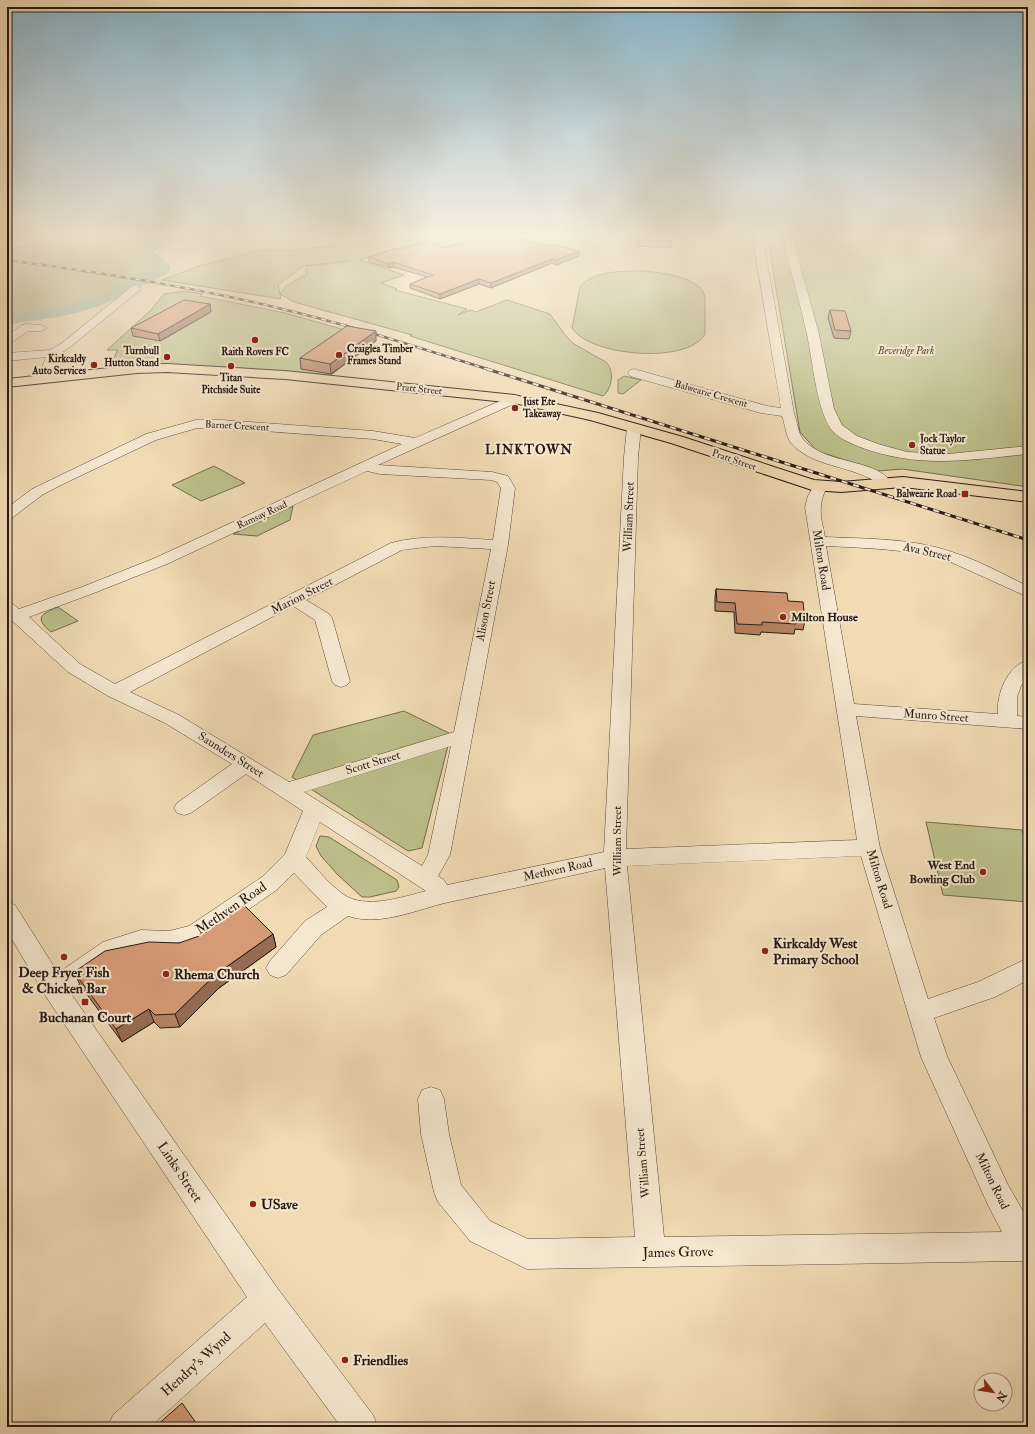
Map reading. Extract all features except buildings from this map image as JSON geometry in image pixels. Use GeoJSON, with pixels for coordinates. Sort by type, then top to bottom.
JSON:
{"type":"FeatureCollection","features":[{"type":"Feature","properties":{"kind":"main road","name":"Pratt Street"},"geometry":{"type":"LineString","coordinates":[[7,383],[136,369],[208,370],[336,380],[514,400],[588,415],[677,440],[803,483],[820,487],[841,487],[884,482],[903,482],[1028,497]]}},
{"type":"Feature","properties":{"kind":"street"},"geometry":{"type":"LineString","coordinates":[[7,357],[53,353],[66,345],[120,301]]}},
{"type":"Feature","properties":{"kind":"street"},"geometry":{"type":"LineString","coordinates":[[769,301],[788,413],[796,440],[808,451],[822,458],[873,474],[884,482]]}},
{"type":"Feature","properties":{"kind":"street"},"geometry":{"type":"LineString","coordinates":[[804,301],[812,330],[828,409],[836,427],[852,439],[873,447],[907,456],[948,458],[1028,450]]}},
{"type":"Feature","properties":{"kind":"street"},"geometry":{"type":"LineString","coordinates":[[7,341],[26,327],[41,328]]}},
{"type":"Feature","properties":{"kind":"street"},"geometry":{"type":"LineString","coordinates":[[44,380],[53,353]]}},
{"type":"Feature","properties":{"kind":"street","name":"Balwearie Crescent"},"geometry":{"type":"LineString","coordinates":[[634,373],[766,410],[788,413]]}},
{"type":"Feature","properties":{"kind":"street","name":"Ramsay Road"},"geometry":{"type":"LineString","coordinates":[[12,611],[88,590],[167,558],[417,442],[514,400]]}},
{"type":"Feature","properties":{"kind":"street","name":"Barnet Crescent"},"geometry":{"type":"LineString","coordinates":[[7,515],[37,492],[54,483],[152,437],[181,427],[196,424],[222,424],[373,435],[417,442]]}},
{"type":"Feature","properties":{"kind":"street","name":"William Street"},"geometry":{"type":"LineString","coordinates":[[634,428],[631,456],[615,858],[651,1253]]}},
{"type":"Feature","properties":{"kind":"street","name":"Alison Street"},"geometry":{"type":"LineString","coordinates":[[365,466],[380,470],[492,476],[503,479],[508,488],[500,545],[461,736],[439,855],[426,879]]}},
{"type":"Feature","properties":{"kind":"street","name":"Milton Road"},"geometry":{"type":"LineString","coordinates":[[820,487],[815,496],[812,507],[869,848],[934,1057],[998,1195],[1027,1247]]}},
{"type":"Feature","properties":{"kind":"street","name":"Marion Street"},"geometry":{"type":"LineString","coordinates":[[115,692],[296,600],[397,546],[430,541],[500,545]]}},
{"type":"Feature","properties":{"kind":"street","name":"Ava Street"},"geometry":{"type":"LineString","coordinates":[[818,541],[896,545],[936,552],[950,556],[1028,592]]}},
{"type":"Feature","properties":{"kind":"street"},"geometry":{"type":"LineString","coordinates":[[296,600],[323,618],[341,682]]}},
{"type":"Feature","properties":{"kind":"street","name":"Saunders Street"},"geometry":{"type":"LineString","coordinates":[[12,611],[74,668],[115,692],[172,719],[246,764],[447,894]]}},
{"type":"Feature","properties":{"kind":"street"},"geometry":{"type":"LineString","coordinates":[[1008,721],[1005,703],[1013,681],[1028,666]]}},
{"type":"Feature","properties":{"kind":"street","name":"Munro Street"},"geometry":{"type":"LineString","coordinates":[[845,709],[1028,723]]}},
{"type":"Feature","properties":{"kind":"street","name":"Scott Street"},"geometry":{"type":"LineString","coordinates":[[286,790],[461,736]]}},
{"type":"Feature","properties":{"kind":"street"},"geometry":{"type":"LineString","coordinates":[[184,808],[246,764]]}},
{"type":"Feature","properties":{"kind":"street","name":"Methven Road"},"geometry":{"type":"LineString","coordinates":[[54,988],[111,949],[141,939],[169,940],[195,934],[270,883],[294,859],[315,808]]}},
{"type":"Feature","properties":{"kind":"street","name":"Methven Road"},"geometry":{"type":"LineString","coordinates":[[294,859],[335,901],[356,910],[387,910],[447,894],[615,858],[869,848]]}},
{"type":"Feature","properties":{"kind":"street"},"geometry":{"type":"LineString","coordinates":[[278,968],[313,928],[346,906]]}},
{"type":"Feature","properties":{"kind":"street","name":"Links Street"},"geometry":{"type":"LineString","coordinates":[[7,911],[54,988],[267,1300],[361,1427]]}},
{"type":"Feature","properties":{"kind":"street"},"geometry":{"type":"LineString","coordinates":[[921,1012],[986,990],[1028,968]]}},
{"type":"Feature","properties":{"kind":"street","name":"James Grove"},"geometry":{"type":"LineString","coordinates":[[431,1098],[435,1134],[448,1192],[480,1231],[527,1254],[1027,1247]]}},
{"type":"Feature","properties":{"kind":"street","name":"Hendry's Wynd"},"geometry":{"type":"LineString","coordinates":[[125,1427],[267,1300]]}},
{"type":"Feature","properties":{"kind":"green space"},"geometry":{"type":"Polygon","coordinates":[[[7,301],[100,301],[68,313],[7,324],[7,301]]]}},
{"type":"Feature","properties":{"kind":"green space"},"geometry":{"type":"Polygon","coordinates":[[[158,301],[225,301],[285,313],[345,330],[349,336],[376,341],[331,375],[180,365],[108,368],[118,350],[107,350],[150,311],[158,301]]]}},
{"type":"Feature","properties":{"kind":"green space"},"geometry":{"type":"Polygon","coordinates":[[[292,301],[436,301],[467,309],[458,315],[470,310],[476,312],[505,301],[510,301],[550,314],[565,335],[574,344],[606,362],[611,370],[609,389],[603,396],[410,336],[412,335],[292,301]]]}},
{"type":"Feature","properties":{"kind":"green space"},"geometry":{"type":"Polygon","coordinates":[[[577,301],[705,301],[705,334],[695,344],[679,350],[660,353],[638,353],[617,350],[598,345],[582,338],[572,328],[577,301]]]}},
{"type":"Feature","properties":{"kind":"green space","name":"Beveridge Park"},"geometry":{"type":"Polygon","coordinates":[[[778,301],[1028,301],[1028,487],[902,469],[878,471],[817,451],[800,432],[778,301]]]}},
{"type":"Feature","properties":{"kind":"green space"},"geometry":{"type":"Polygon","coordinates":[[[624,376],[641,380],[623,394],[618,393],[618,380],[624,376]]]}},
{"type":"Feature","properties":{"kind":"green space"},"geometry":{"type":"Polygon","coordinates":[[[214,466],[245,483],[201,501],[172,485],[214,466]]]}},
{"type":"Feature","properties":{"kind":"green space"},"geometry":{"type":"Polygon","coordinates":[[[293,506],[290,520],[257,536],[233,534],[293,506]]]}},
{"type":"Feature","properties":{"kind":"green space"},"geometry":{"type":"Polygon","coordinates":[[[58,607],[78,621],[51,632],[41,620],[44,614],[58,607]]]}},
{"type":"Feature","properties":{"kind":"green space"},"geometry":{"type":"Polygon","coordinates":[[[404,711],[451,734],[422,848],[408,851],[292,777],[313,735],[404,711]]]}},
{"type":"Feature","properties":{"kind":"green space","name":"West End Bowling Club"},"geometry":{"type":"Polygon","coordinates":[[[926,822],[1022,830],[1028,849],[1028,902],[943,895],[926,822]]]}},
{"type":"Feature","properties":{"kind":"green space"},"geometry":{"type":"Polygon","coordinates":[[[320,836],[329,837],[397,880],[399,887],[396,891],[370,897],[362,897],[338,875],[321,856],[316,846],[320,836]]]}},
{"type":"Feature","properties":{"kind":"waterway"},"geometry":{"type":"LineString","coordinates":[[7,319],[68,310],[97,301]]}},
{"type":"Feature","properties":{"kind":"railway"},"geometry":{"type":"LineString","coordinates":[[249,301],[358,329],[490,370]]}},
{"type":"Feature","properties":{"kind":"railway"},"geometry":{"type":"LineString","coordinates":[[487,369],[1028,540]]}},
{"type":"Feature","properties":{"kind":"place","name":"Raith Rovers FC"},"geometry":{"type":"Point","coordinates":[255,340]}},
{"type":"Feature","properties":{"kind":"place","name":"Craiglea Timber Frames Stand"},"geometry":{"type":"Point","coordinates":[339,355]}},
{"type":"Feature","properties":{"kind":"place","name":"Turnbull Hutton Stand"},"geometry":{"type":"Point","coordinates":[167,357]}},
{"type":"Feature","properties":{"kind":"place","name":"Kirkcaldy Auto Services"},"geometry":{"type":"Point","coordinates":[94,365]}},
{"type":"Feature","properties":{"kind":"place","name":"Titan Pitchside Suite"},"geometry":{"type":"Point","coordinates":[231,366]}},
{"type":"Feature","properties":{"kind":"place","name":"Just Ete Takeaway"},"geometry":{"type":"Point","coordinates":[515,408]}},
{"type":"Feature","properties":{"kind":"place","name":"Jock Taylor Statue"},"geometry":{"type":"Point","coordinates":[912,445]}},
{"type":"Feature","properties":{"kind":"place","name":"Balwearie Road"},"geometry":{"type":"Point","coordinates":[965,494]}},
{"type":"Feature","properties":{"kind":"place","name":"Milton House"},"geometry":{"type":"Point","coordinates":[783,617]}},
{"type":"Feature","properties":{"kind":"place","name":"West End Bowling Club"},"geometry":{"type":"Point","coordinates":[983,872]}},
{"type":"Feature","properties":{"kind":"place","name":"Kirkcaldy West Primary School"},"geometry":{"type":"Point","coordinates":[765,951]}},
{"type":"Feature","properties":{"kind":"place","name":"Deep Fryer Fish & Chicken Bar"},"geometry":{"type":"Point","coordinates":[64,957]}},
{"type":"Feature","properties":{"kind":"place","name":"Rhema Church"},"geometry":{"type":"Point","coordinates":[166,974]}},
{"type":"Feature","properties":{"kind":"place","name":"Buchanan Court"},"geometry":{"type":"Point","coordinates":[85,1002]}},
{"type":"Feature","properties":{"kind":"place","name":"USave"},"geometry":{"type":"Point","coordinates":[253,1204]}},
{"type":"Feature","properties":{"kind":"place","name":"Friendlies"},"geometry":{"type":"Point","coordinates":[345,1360]}},
{"type":"Feature","properties":{"kind":"district","name":"LINKTOWN"},"geometry":{"type":"Point","coordinates":[529,450]}}]}
